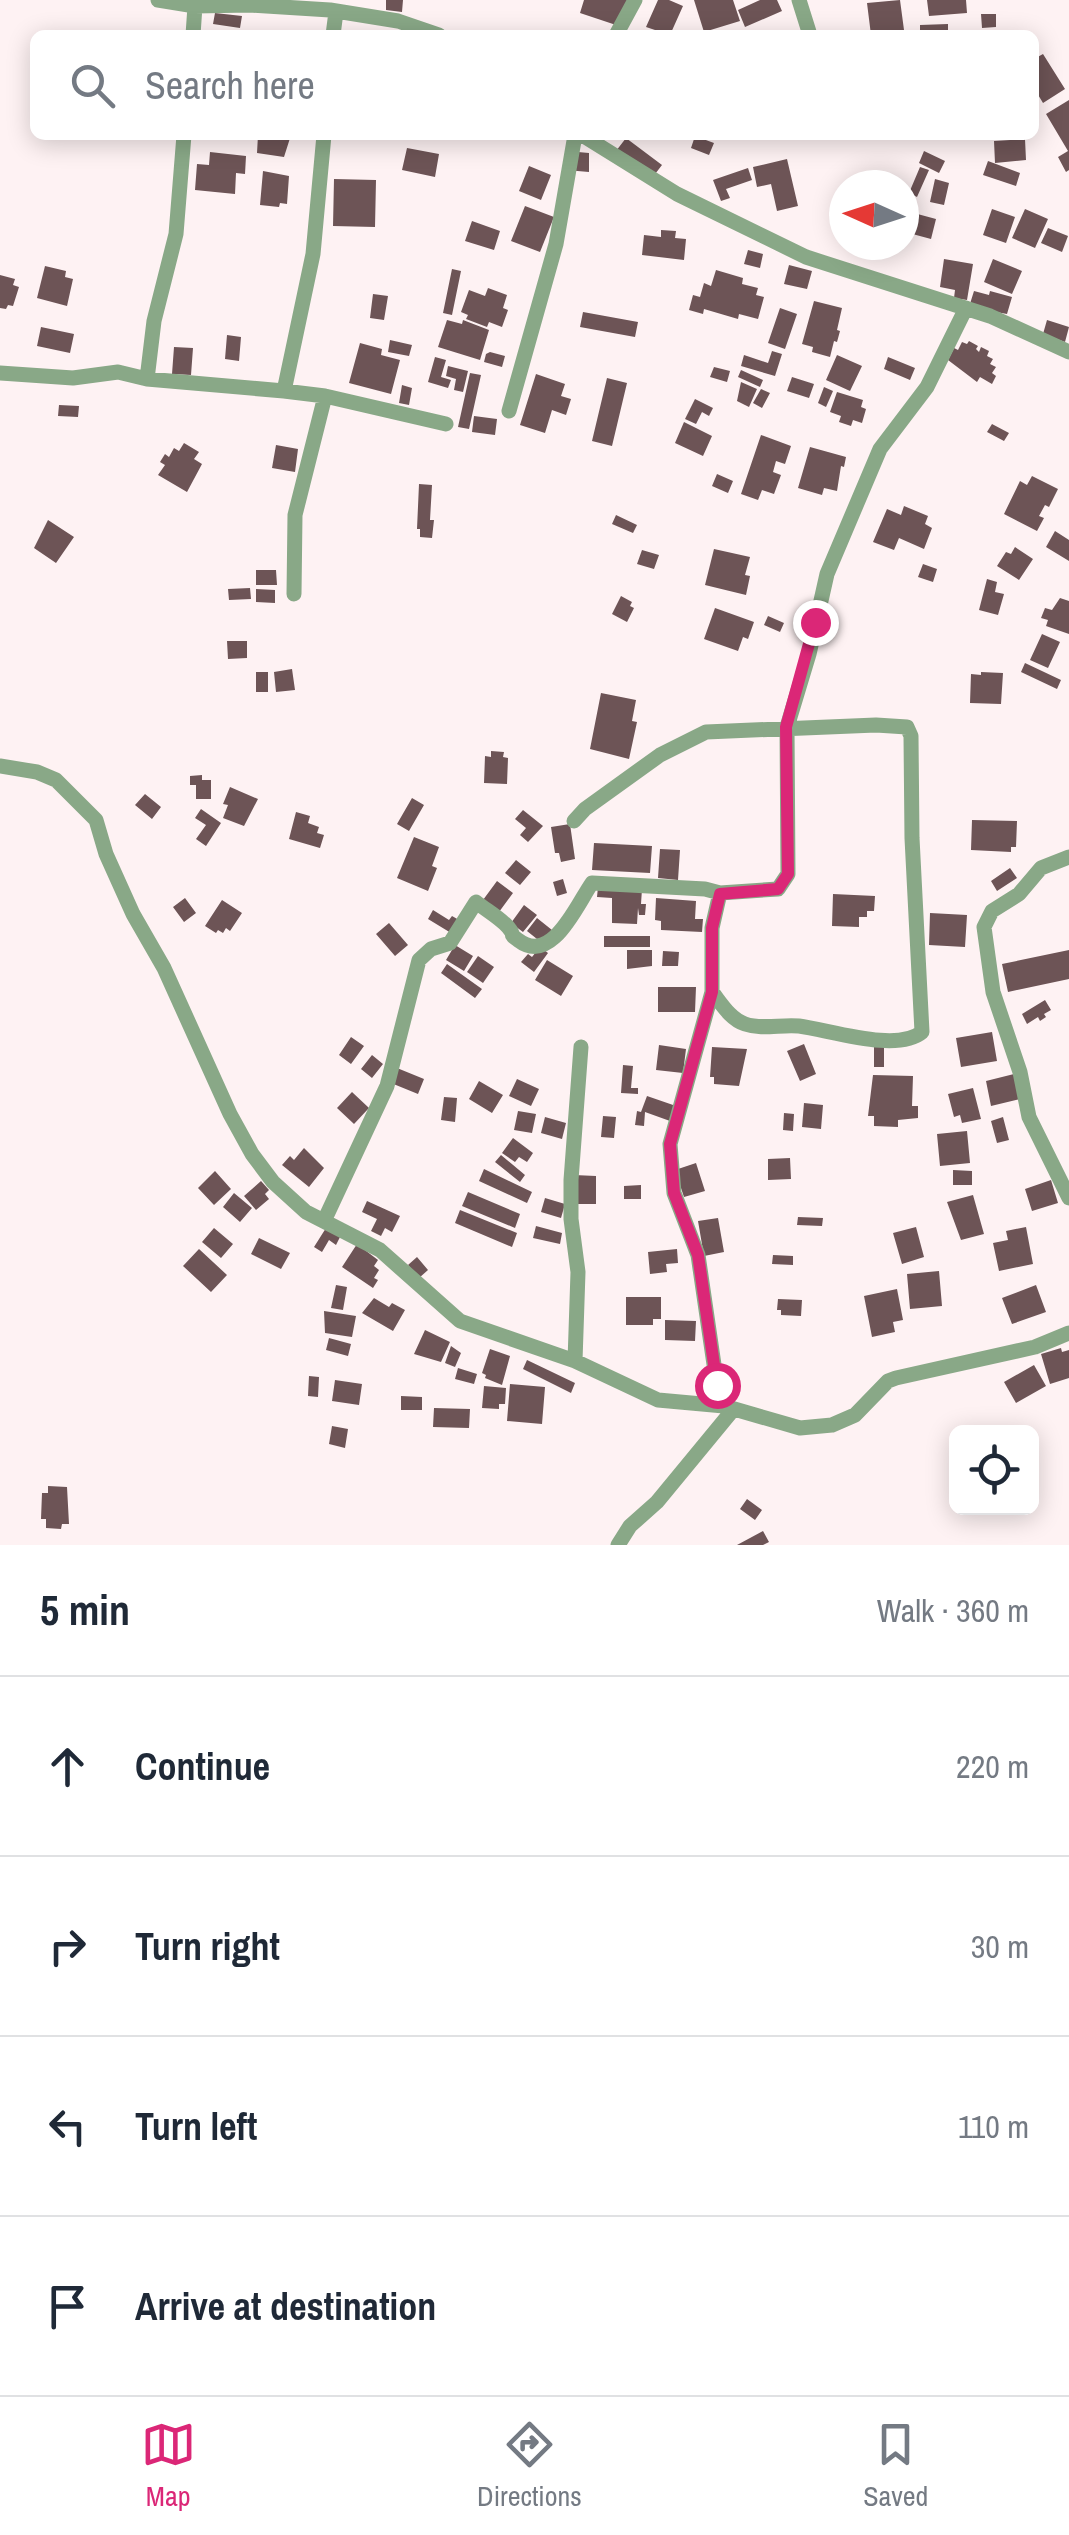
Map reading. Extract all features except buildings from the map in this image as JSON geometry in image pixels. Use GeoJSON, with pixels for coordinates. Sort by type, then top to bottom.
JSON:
{"type":"FeatureCollection","features":[{"type":"Feature","properties":{"kind":"street"},"geometry":{"type":"LineString","coordinates":[[158,0],[195,6],[250,2],[398,21],[424,30]]}},
{"type":"Feature","properties":{"kind":"street"},"geometry":{"type":"LineString","coordinates":[[619,30],[635,0]]}},
{"type":"Feature","properties":{"kind":"street"},"geometry":{"type":"LineString","coordinates":[[799,0],[808,30]]}},
{"type":"Feature","properties":{"kind":"street"},"geometry":{"type":"LineString","coordinates":[[193,30],[195,6]]}},
{"type":"Feature","properties":{"kind":"street"},"geometry":{"type":"LineString","coordinates":[[334,30],[336,12]]}},
{"type":"Feature","properties":{"kind":"street"},"geometry":{"type":"LineString","coordinates":[[147,378],[154,321],[176,234],[184,140]]}},
{"type":"Feature","properties":{"kind":"street"},"geometry":{"type":"LineString","coordinates":[[284,391],[313,254],[324,140]]}},
{"type":"Feature","properties":{"kind":"street"},"geometry":{"type":"LineString","coordinates":[[509,411],[556,244],[578,140]]}},
{"type":"Feature","properties":{"kind":"street"},"geometry":{"type":"LineString","coordinates":[[587,140],[753,233],[822,263],[966,308],[1069,352]]}},
{"type":"Feature","properties":{"kind":"street"},"geometry":{"type":"LineString","coordinates":[[324,1221],[387,1086],[419,960],[431,949],[450,943],[476,902],[509,928],[514,938],[542,945],[559,935],[592,883],[720,894],[778,889],[783,884],[788,874],[786,727],[828,574],[880,449],[926,386],[966,308]]}},
{"type":"Feature","properties":{"kind":"street"},"geometry":{"type":"LineString","coordinates":[[0,373],[73,378],[118,372],[324,396],[446,424]]}},
{"type":"Feature","properties":{"kind":"street"},"geometry":{"type":"LineString","coordinates":[[294,594],[295,516],[324,396]]}},
{"type":"Feature","properties":{"kind":"street"},"geometry":{"type":"LineString","coordinates":[[574,821],[584,809],[660,755],[706,732],[876,725],[907,728],[911,736],[912,838],[923,1028],[911,1039],[883,1040],[798,1026],[752,1027],[739,1022],[712,992]]}},
{"type":"Feature","properties":{"kind":"street"},"geometry":{"type":"LineString","coordinates":[[0,766],[38,772],[56,780],[96,820],[106,854],[133,914],[164,968],[252,1154],[273,1182],[306,1212],[380,1250],[460,1322],[575,1362],[658,1400],[728,1408],[800,1428],[832,1425],[855,1415],[896,1378],[1035,1347],[1069,1334]]}},
{"type":"Feature","properties":{"kind":"street"},"geometry":{"type":"LineString","coordinates":[[1069,858],[1041,868],[1019,894],[992,911],[984,927],[993,992],[1020,1072],[1029,1117],[1069,1198]]}},
{"type":"Feature","properties":{"kind":"street"},"geometry":{"type":"LineString","coordinates":[[720,894],[712,928],[712,992],[670,1144],[674,1193],[698,1255],[717,1385],[728,1408]]}},
{"type":"Feature","properties":{"kind":"street"},"geometry":{"type":"LineString","coordinates":[[575,1362],[578,1272],[571,1192],[581,1047]]}},
{"type":"Feature","properties":{"kind":"street"},"geometry":{"type":"LineString","coordinates":[[618,1545],[728,1408]]}},
{"type":"Feature","properties":{"kind":"route"},"geometry":{"type":"LineString","coordinates":[[717,1385],[698,1255],[674,1193],[670,1144],[712,992],[712,928],[720,894],[730,890],[778,889],[788,874],[786,727],[815,622]]}}]}
